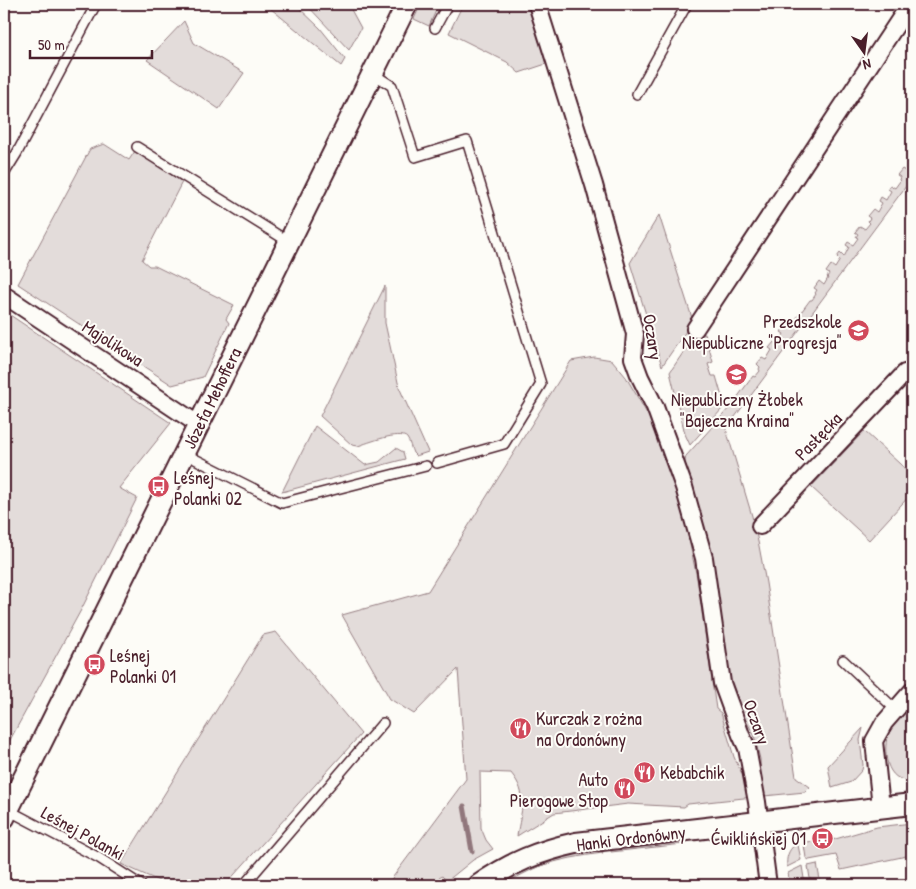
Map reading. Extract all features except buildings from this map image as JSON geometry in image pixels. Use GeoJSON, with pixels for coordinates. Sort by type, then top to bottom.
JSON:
{"type":"FeatureCollection","features":[{"type":"Feature","properties":{"kind":"street","name":"Józefa Mehoffera"},"geometry":{"type":"LineString","coordinates":[[6,814],[407,4]]}},
{"type":"Feature","properties":{"kind":"street","name":"Oczary"},"geometry":{"type":"LineString","coordinates":[[537,4],[594,185],[635,334],[633,358],[655,407],[684,486],[702,550],[722,683],[747,748],[760,822],[768,885]]}},
{"type":"Feature","properties":{"kind":"street"},"geometry":{"type":"LineString","coordinates":[[695,329],[910,4]]}},
{"type":"Feature","properties":{"kind":"street","name":"Majolikowa"},"geometry":{"type":"LineString","coordinates":[[4,295],[200,424]]}},
{"type":"Feature","properties":{"kind":"street","name":"Pasłęcka"},"geometry":{"type":"LineString","coordinates":[[760,526],[910,370]]}},
{"type":"Feature","properties":{"kind":"street"},"geometry":{"type":"LineString","coordinates":[[881,807],[874,742],[880,728],[912,691]]}},
{"type":"Feature","properties":{"kind":"street","name":"Hanki Ordonówny"},"geometry":{"type":"LineString","coordinates":[[478,885],[512,864],[533,854],[553,848],[600,840],[912,804]]}},
{"type":"Feature","properties":{"kind":"lane"},"geometry":{"type":"LineString","coordinates":[[4,174],[96,4]]}},
{"type":"Feature","properties":{"kind":"lane"},"geometry":{"type":"LineString","coordinates":[[435,28],[448,4]]}},
{"type":"Feature","properties":{"kind":"lane"},"geometry":{"type":"LineString","coordinates":[[637,94],[687,4]]}},
{"type":"Feature","properties":{"kind":"lane"},"geometry":{"type":"LineString","coordinates":[[372,73],[392,86],[415,157],[467,142],[542,384],[504,444],[437,463]]}},
{"type":"Feature","properties":{"kind":"lane"},"geometry":{"type":"LineString","coordinates":[[137,147],[289,242]]}},
{"type":"Feature","properties":{"kind":"lane"},"geometry":{"type":"LineString","coordinates":[[185,454],[282,503],[426,466]]}},
{"type":"Feature","properties":{"kind":"lane"},"geometry":{"type":"LineString","coordinates":[[843,660],[896,710]]}},
{"type":"Feature","properties":{"kind":"lane"},"geometry":{"type":"LineString","coordinates":[[244,885],[383,723]]}},
{"type":"Feature","properties":{"kind":"lane","name":"Leśnej Polanki"},"geometry":{"type":"LineString","coordinates":[[6,814],[99,858],[141,885]]}},
{"type":"Feature","properties":{"kind":"shaded area"},"geometry":{"type":"Polygon","coordinates":[[[265,4],[295,4],[320,28],[345,59],[341,66],[265,4]]]}},
{"type":"Feature","properties":{"kind":"shaded area"},"geometry":{"type":"Polygon","coordinates":[[[306,4],[348,4],[361,28],[349,50],[306,4]]]}},
{"type":"Feature","properties":{"kind":"shaded area"},"geometry":{"type":"Polygon","coordinates":[[[421,4],[439,4],[429,26],[414,19],[421,4]]]}},
{"type":"Feature","properties":{"kind":"shaded area"},"geometry":{"type":"Polygon","coordinates":[[[463,4],[528,4],[546,64],[519,73],[507,62],[449,33],[463,4]]]}},
{"type":"Feature","properties":{"kind":"shaded area"},"geometry":{"type":"Polygon","coordinates":[[[184,21],[194,43],[244,73],[219,109],[147,60],[184,21]]]}},
{"type":"Feature","properties":{"kind":"shaded area"},"geometry":{"type":"Polygon","coordinates":[[[104,144],[129,160],[135,151],[182,182],[142,260],[149,266],[155,266],[234,305],[226,319],[229,323],[203,377],[172,385],[18,284],[90,149],[104,144]]]}},
{"type":"Feature","properties":{"kind":"shaded area"},"geometry":{"type":"Polygon","coordinates":[[[912,166],[912,178],[726,429],[759,546],[796,777],[810,787],[805,792],[764,796],[761,791],[760,759],[754,735],[728,688],[683,471],[686,456],[731,406],[753,376],[755,377],[760,371],[760,367],[757,364],[762,358],[766,360],[772,350],[769,348],[774,342],[779,345],[784,338],[782,337],[784,334],[781,332],[789,321],[793,323],[810,300],[812,300],[817,290],[814,288],[819,281],[824,285],[829,274],[826,272],[831,265],[835,268],[840,260],[837,257],[840,253],[844,257],[849,247],[846,245],[848,242],[853,245],[858,238],[856,237],[858,234],[855,232],[860,226],[865,229],[870,223],[868,221],[870,218],[867,216],[873,209],[877,212],[882,203],[879,201],[881,197],[886,200],[891,191],[888,189],[890,185],[895,188],[900,181],[900,177],[897,175],[902,169],[907,172],[912,166]]]}},
{"type":"Feature","properties":{"kind":"shaded area"},"geometry":{"type":"Polygon","coordinates":[[[659,215],[693,321],[662,366],[630,263],[659,215]]]}},
{"type":"Feature","properties":{"kind":"shaded area"},"geometry":{"type":"Polygon","coordinates":[[[385,286],[385,323],[399,387],[428,452],[416,456],[407,438],[398,435],[358,446],[352,445],[320,416],[385,286]]]}},
{"type":"Feature","properties":{"kind":"shaded area"},"geometry":{"type":"Polygon","coordinates":[[[4,311],[171,423],[119,488],[137,498],[81,610],[4,751],[4,311]]]}},
{"type":"Feature","properties":{"kind":"shaded area"},"geometry":{"type":"Polygon","coordinates":[[[697,332],[700,335],[705,334],[713,362],[708,364],[712,376],[716,376],[724,404],[721,405],[722,409],[690,445],[685,434],[670,372],[697,332]]]}},
{"type":"Feature","properties":{"kind":"shaded area"},"geometry":{"type":"Polygon","coordinates":[[[594,357],[612,360],[626,377],[653,424],[679,492],[697,578],[716,709],[721,713],[734,757],[753,797],[688,804],[684,807],[628,804],[554,813],[517,836],[522,810],[522,796],[517,781],[511,773],[480,772],[481,828],[486,840],[493,849],[473,860],[447,881],[442,876],[434,882],[437,885],[387,885],[466,779],[458,669],[414,714],[390,699],[342,615],[428,591],[571,361],[594,357]]]}},
{"type":"Feature","properties":{"kind":"shaded area"},"geometry":{"type":"Polygon","coordinates":[[[315,426],[365,465],[379,462],[396,448],[403,452],[405,459],[282,492],[315,426]]]}},
{"type":"Feature","properties":{"kind":"shaded area"},"geometry":{"type":"Polygon","coordinates":[[[864,431],[912,475],[912,493],[869,540],[811,487],[864,431]]]}},
{"type":"Feature","properties":{"kind":"shaded area"},"geometry":{"type":"Polygon","coordinates":[[[276,632],[361,734],[225,885],[168,885],[121,864],[263,635],[276,632]]]}},
{"type":"Feature","properties":{"kind":"shaded area"},"geometry":{"type":"Polygon","coordinates":[[[912,699],[912,780],[903,780],[896,777],[888,764],[886,755],[887,738],[896,719],[912,699]]]}},
{"type":"Feature","properties":{"kind":"shaded area"},"geometry":{"type":"Polygon","coordinates":[[[863,728],[860,740],[862,770],[851,782],[832,788],[828,766],[863,728]]]}},
{"type":"Feature","properties":{"kind":"shaded area"},"geometry":{"type":"Polygon","coordinates":[[[912,823],[912,848],[909,849],[911,855],[841,870],[836,855],[809,860],[806,858],[804,845],[806,842],[832,840],[877,827],[912,823]]]}},
{"type":"Feature","properties":{"kind":"shaded area"},"geometry":{"type":"Polygon","coordinates":[[[684,840],[686,842],[683,844],[611,852],[611,850],[684,840]]]}},
{"type":"Feature","properties":{"kind":"shaded area"},"geometry":{"type":"Polygon","coordinates":[[[795,845],[798,845],[801,860],[787,867],[788,854],[795,845]]]}},
{"type":"Feature","properties":{"kind":"shaded area"},"geometry":{"type":"Polygon","coordinates":[[[601,850],[603,853],[546,864],[505,883],[496,885],[509,877],[547,861],[601,850]]]}},
{"type":"Feature","properties":{"kind":"shaded area"},"geometry":{"type":"Polygon","coordinates":[[[817,864],[821,885],[811,885],[808,866],[817,864]]]}},
{"type":"Feature","properties":{"kind":"shaded area"},"geometry":{"type":"Polygon","coordinates":[[[802,866],[805,885],[790,885],[788,873],[802,866]]]}},
{"type":"Feature","properties":{"kind":"waterway"},"geometry":{"type":"LineString","coordinates":[[464,806],[472,851]]}},
{"type":"Feature","properties":{"kind":"place","name":"Przedszkole Niepubliczne \"Progresja\""},"geometry":{"type":"Point","coordinates":[858,331]}},
{"type":"Feature","properties":{"kind":"place","name":"Niepubliczny Żłobek \"Bajeczna Kraina\""},"geometry":{"type":"Point","coordinates":[737,374]}},
{"type":"Feature","properties":{"kind":"place","name":"Leśnej Polanki 02"},"geometry":{"type":"Point","coordinates":[158,487]}},
{"type":"Feature","properties":{"kind":"place","name":"Leśnej Polanki 01"},"geometry":{"type":"Point","coordinates":[94,665]}},
{"type":"Feature","properties":{"kind":"place","name":"Kurczak z rożna na Ordonówny"},"geometry":{"type":"Point","coordinates":[520,728]}},
{"type":"Feature","properties":{"kind":"place","name":"Kebabchik"},"geometry":{"type":"Point","coordinates":[644,772]}},
{"type":"Feature","properties":{"kind":"place","name":"Auto Pierogowe Stop"},"geometry":{"type":"Point","coordinates":[624,789]}},
{"type":"Feature","properties":{"kind":"place","name":"Ćwiklińskiej 01"},"geometry":{"type":"Point","coordinates":[822,838]}}]}
